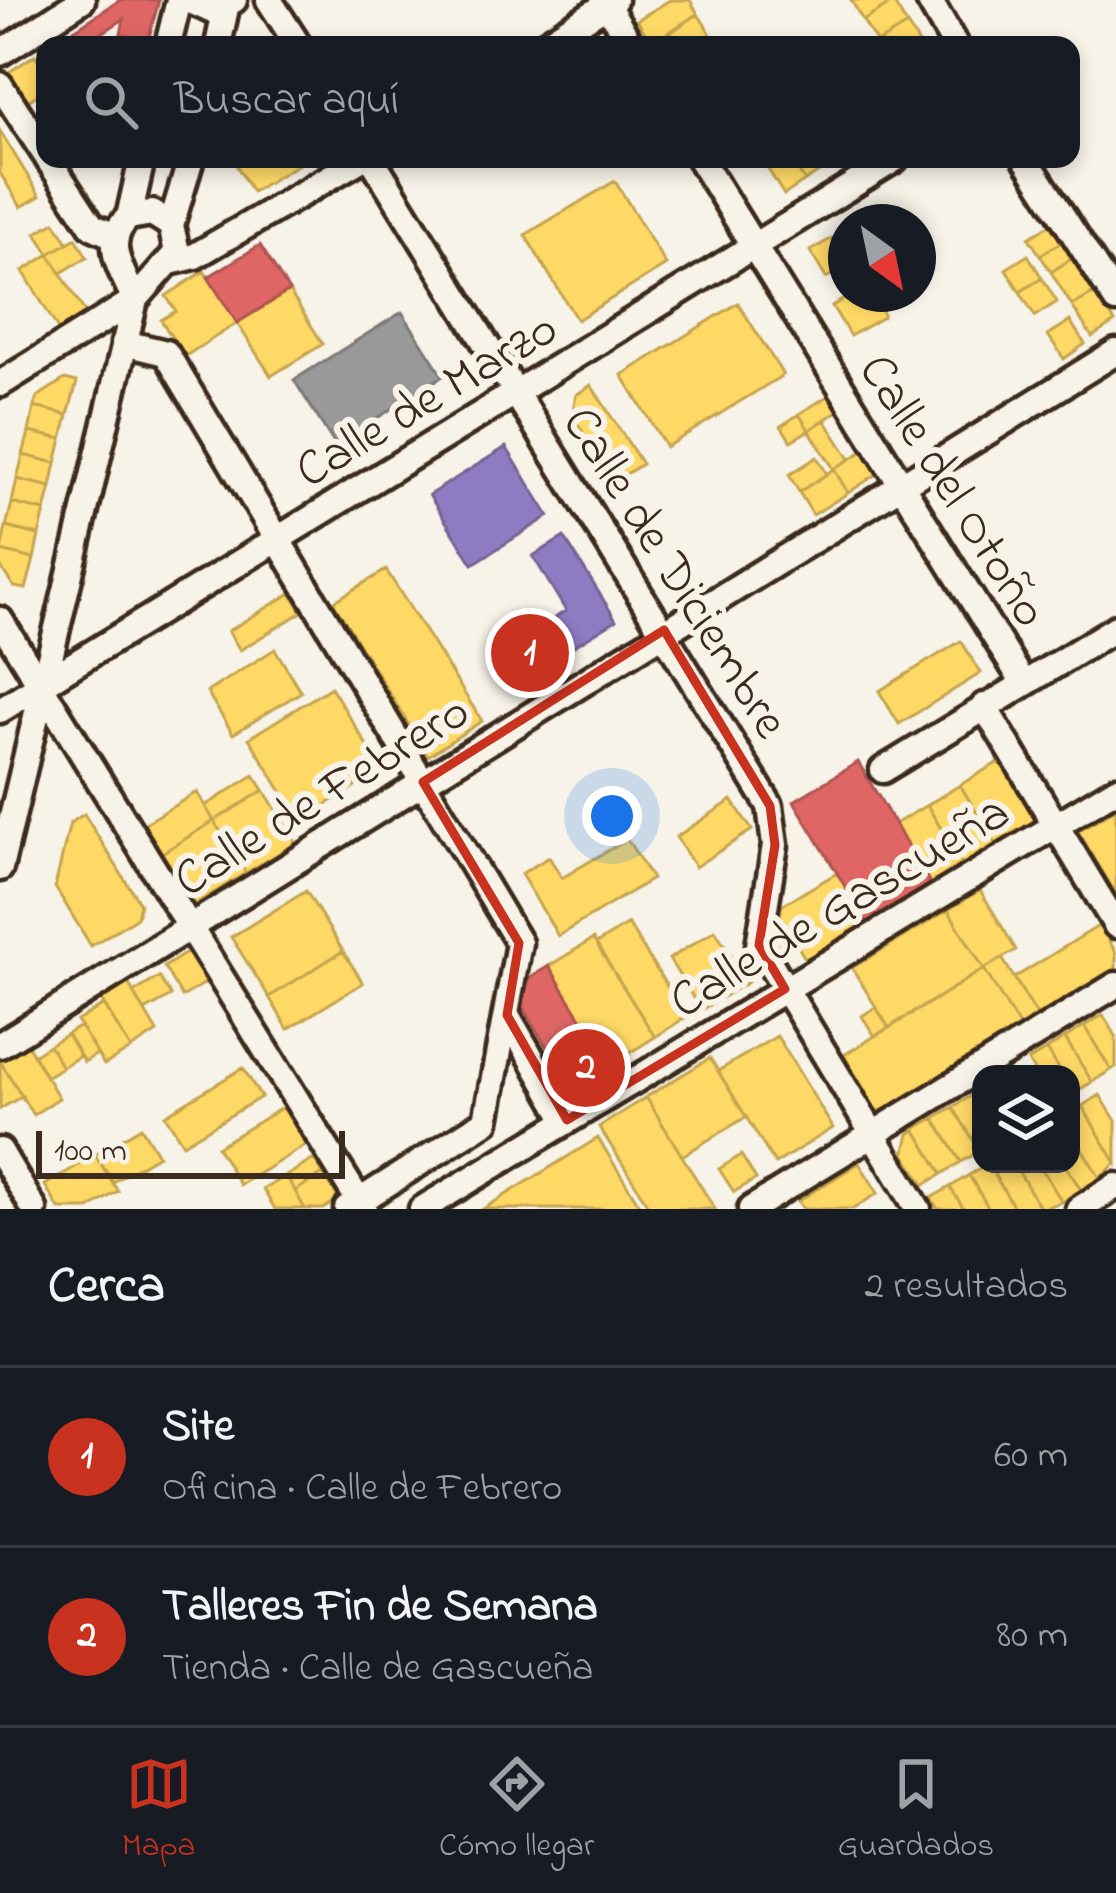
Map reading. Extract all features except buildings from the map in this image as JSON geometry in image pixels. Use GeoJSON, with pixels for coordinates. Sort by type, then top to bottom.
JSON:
{"type":"FeatureCollection","features":[{"type":"Feature","properties":{"kind":"street"},"geometry":{"type":"LineString","coordinates":[[0,53],[82,0]]}},
{"type":"Feature","properties":{"kind":"street"},"geometry":{"type":"LineString","coordinates":[[171,36],[184,0],[200,9],[230,4],[221,36]]}},
{"type":"Feature","properties":{"kind":"street"},"geometry":{"type":"LineString","coordinates":[[269,0],[292,36]]}},
{"type":"Feature","properties":{"kind":"street"},"geometry":{"type":"LineString","coordinates":[[928,0],[950,36]]}},
{"type":"Feature","properties":{"kind":"street"},"geometry":{"type":"LineString","coordinates":[[557,36],[608,2],[626,36]]}},
{"type":"Feature","properties":{"kind":"street"},"geometry":{"type":"LineString","coordinates":[[0,85],[36,140]]}},
{"type":"Feature","properties":{"kind":"street"},"geometry":{"type":"LineString","coordinates":[[54,168],[92,226],[122,226],[152,213],[172,225]]}},
{"type":"Feature","properties":{"kind":"street"},"geometry":{"type":"LineString","coordinates":[[0,868],[135,300],[120,264],[122,226],[139,168]]}},
{"type":"Feature","properties":{"kind":"street"},"geometry":{"type":"LineString","coordinates":[[0,384],[135,300],[169,266],[178,243],[172,225],[188,168]]}},
{"type":"Feature","properties":{"kind":"street"},"geometry":{"type":"LineString","coordinates":[[120,264],[141,277],[195,256],[346,168]]}},
{"type":"Feature","properties":{"kind":"street","name":"Calle de Diciembre"},"geometry":{"type":"LineString","coordinates":[[378,168],[770,806],[775,844],[759,945],[917,1209]]}},
{"type":"Feature","properties":{"kind":"street","name":"Calle del Otoño"},"geometry":{"type":"LineString","coordinates":[[705,168],[1023,682]]}},
{"type":"Feature","properties":{"kind":"street","name":"Calle de Marzo"},"geometry":{"type":"LineString","coordinates":[[0,710],[881,168]]}},
{"type":"Feature","properties":{"kind":"street"},"geometry":{"type":"LineString","coordinates":[[1032,168],[1116,300]]}},
{"type":"Feature","properties":{"kind":"street"},"geometry":{"type":"LineString","coordinates":[[0,620],[357,1206],[486,1120],[519,944],[166,353],[124,343]]}},
{"type":"Feature","properties":{"kind":"street","name":"Calle de Febrero"},"geometry":{"type":"LineString","coordinates":[[0,1045],[1116,352]]}},
{"type":"Feature","properties":{"kind":"street"},"geometry":{"type":"LineString","coordinates":[[883,770],[1116,628]]}},
{"type":"Feature","properties":{"kind":"street"},"geometry":{"type":"LineString","coordinates":[[985,706],[1116,926]]}},
{"type":"Feature","properties":{"kind":"street","name":"Calle de Gascueña"},"geometry":{"type":"LineString","coordinates":[[422,1209],[1116,789]]}},
{"type":"Feature","properties":{"kind":"street"},"geometry":{"type":"LineString","coordinates":[[751,1209],[1116,985]]}},
{"type":"Feature","properties":{"kind":"street"},"geometry":{"type":"LineString","coordinates":[[507,1015],[567,1120]]}},
{"type":"Feature","properties":{"kind":"street"},"geometry":{"type":"LineString","coordinates":[[0,1151],[34,1209]]}},
{"type":"Feature","properties":{"kind":"street"},"geometry":{"type":"LineString","coordinates":[[1078,1209],[1116,1186]]}},
{"type":"Feature","properties":{"kind":"highlighted area"},"geometry":{"type":"Polygon","coordinates":[[[664,630],[770,806],[775,845],[759,945],[785,989],[567,1120],[507,1015],[519,943],[423,782],[664,630]]]}},
{"type":"Feature","properties":{"kind":"place","name":"Site"},"geometry":{"type":"Point","coordinates":[530,653]}},
{"type":"Feature","properties":{"kind":"place","name":"Talleres Fin de Semana"},"geometry":{"type":"Point","coordinates":[586,1068]}}]}
